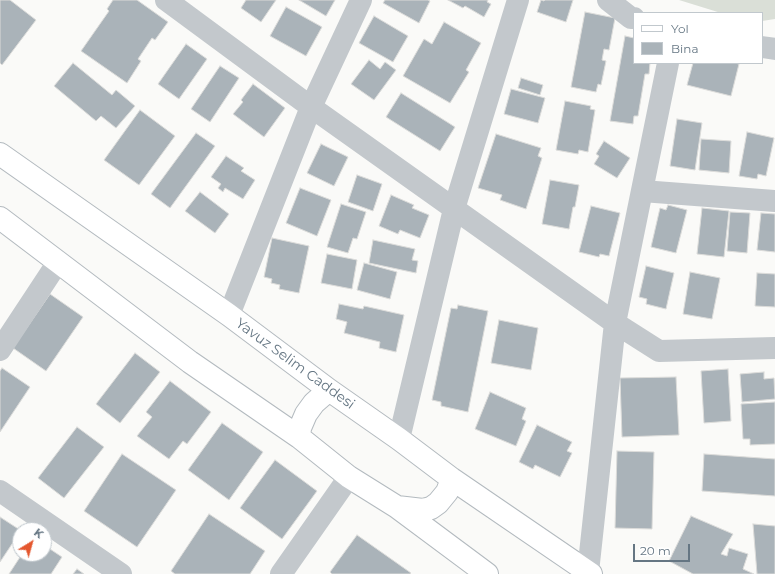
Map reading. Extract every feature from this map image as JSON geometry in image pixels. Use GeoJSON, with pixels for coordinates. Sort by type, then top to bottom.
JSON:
{"type":"FeatureCollection","features":[{"type":"Feature","properties":{"kind":"main road","name":"Yavuz Selim Caddesi"},"geometry":{"type":"LineString","coordinates":[[0,154],[229,315],[452,479],[589,573]]}},
{"type":"Feature","properties":{"kind":"main road"},"geometry":{"type":"LineString","coordinates":[[0,218],[190,362],[299,438],[349,477],[397,508],[487,574]]}},
{"type":"Feature","properties":{"kind":"main road"},"geometry":{"type":"LineString","coordinates":[[299,438],[300,428],[306,414],[314,403],[329,390]]}},
{"type":"Feature","properties":{"kind":"main road"},"geometry":{"type":"LineString","coordinates":[[397,508],[423,510],[431,508],[438,503],[447,492],[452,479]]}},
{"type":"Feature","properties":{"kind":"street"},"geometry":{"type":"LineString","coordinates":[[166,0],[311,107],[454,209],[615,323],[659,351],[775,348]]}},
{"type":"Feature","properties":{"kind":"street"},"geometry":{"type":"LineString","coordinates":[[229,315],[311,107],[361,0]]}},
{"type":"Feature","properties":{"kind":"street"},"geometry":{"type":"LineString","coordinates":[[399,439],[454,209],[518,0]]}},
{"type":"Feature","properties":{"kind":"street"},"geometry":{"type":"LineString","coordinates":[[608,0],[633,18]]}},
{"type":"Feature","properties":{"kind":"street"},"geometry":{"type":"LineString","coordinates":[[763,47],[775,49]]}},
{"type":"Feature","properties":{"kind":"street"},"geometry":{"type":"LineString","coordinates":[[589,573],[615,323],[668,64]]}},
{"type":"Feature","properties":{"kind":"street"},"geometry":{"type":"LineString","coordinates":[[642,191],[775,201]]}},
{"type":"Feature","properties":{"kind":"street"},"geometry":{"type":"LineString","coordinates":[[0,350],[58,262]]}},
{"type":"Feature","properties":{"kind":"street"},"geometry":{"type":"LineString","coordinates":[[281,574],[349,477]]}},
{"type":"Feature","properties":{"kind":"street"},"geometry":{"type":"LineString","coordinates":[[0,491],[121,574]]}},
{"type":"Feature","properties":{"kind":"shaded area"},"geometry":{"type":"Polygon","coordinates":[[[679,0],[775,0],[775,19],[763,21],[763,12],[718,12],[679,0]]]}},
{"type":"Feature","properties":{"kind":"building"},"geometry":{"type":"Polygon","coordinates":[[[0,0],[10,0],[36,20],[2,65],[0,63],[0,0]]]}},
{"type":"Feature","properties":{"kind":"building"},"geometry":{"type":"Polygon","coordinates":[[[113,0],[137,0],[168,22],[155,40],[152,38],[138,59],[141,61],[127,83],[81,51],[109,11],[107,9],[113,0]]]}},
{"type":"Feature","properties":{"kind":"building"},"geometry":{"type":"Polygon","coordinates":[[[246,0],[276,0],[261,22],[241,8],[246,0]]]}},
{"type":"Feature","properties":{"kind":"building"},"geometry":{"type":"Polygon","coordinates":[[[299,0],[335,0],[326,16],[299,0]]]}},
{"type":"Feature","properties":{"kind":"building"},"geometry":{"type":"Polygon","coordinates":[[[385,0],[430,1],[419,23],[383,3],[385,0]]]}},
{"type":"Feature","properties":{"kind":"building"},"geometry":{"type":"Polygon","coordinates":[[[448,0],[488,0],[487,2],[491,4],[484,17],[465,6],[463,8],[448,0]]]}},
{"type":"Feature","properties":{"kind":"building"},"geometry":{"type":"Polygon","coordinates":[[[541,0],[573,0],[566,22],[537,12],[541,0]]]}},
{"type":"Feature","properties":{"kind":"building"},"geometry":{"type":"Polygon","coordinates":[[[286,7],[322,27],[306,56],[270,36],[286,7]]]}},
{"type":"Feature","properties":{"kind":"building"},"geometry":{"type":"Polygon","coordinates":[[[585,12],[615,18],[609,50],[604,49],[602,60],[606,61],[601,85],[598,84],[596,92],[571,87],[585,12]]]}},
{"type":"Feature","properties":{"kind":"building"},"geometry":{"type":"Polygon","coordinates":[[[374,16],[408,36],[393,62],[359,43],[374,16]]]}},
{"type":"Feature","properties":{"kind":"building"},"geometry":{"type":"Polygon","coordinates":[[[444,22],[481,43],[466,70],[469,72],[450,103],[403,76],[424,39],[432,44],[444,22]]]}},
{"type":"Feature","properties":{"kind":"building"},"geometry":{"type":"Polygon","coordinates":[[[625,36],[633,38],[633,64],[650,64],[649,74],[645,74],[638,116],[634,116],[633,124],[610,121],[625,36]]]}},
{"type":"Feature","properties":{"kind":"building"},"geometry":{"type":"Polygon","coordinates":[[[186,44],[207,59],[179,99],[158,84],[186,44]]]}},
{"type":"Feature","properties":{"kind":"building"},"geometry":{"type":"Polygon","coordinates":[[[369,60],[380,69],[385,62],[396,70],[374,100],[351,84],[369,60]]]}},
{"type":"Feature","properties":{"kind":"building"},"geometry":{"type":"Polygon","coordinates":[[[73,63],[112,95],[116,90],[135,106],[116,128],[101,116],[96,121],[54,86],[73,63]]]}},
{"type":"Feature","properties":{"kind":"building"},"geometry":{"type":"Polygon","coordinates":[[[693,64],[739,64],[731,96],[687,85],[693,64]]]}},
{"type":"Feature","properties":{"kind":"building"},"geometry":{"type":"Polygon","coordinates":[[[220,66],[239,78],[210,122],[191,109],[220,66]]]}},
{"type":"Feature","properties":{"kind":"building"},"geometry":{"type":"Polygon","coordinates":[[[521,78],[543,85],[540,95],[518,88],[521,78]]]}},
{"type":"Feature","properties":{"kind":"building"},"geometry":{"type":"Polygon","coordinates":[[[253,84],[285,108],[264,137],[233,114],[243,102],[241,100],[253,84]]]}},
{"type":"Feature","properties":{"kind":"building"},"geometry":{"type":"Polygon","coordinates":[[[511,89],[545,98],[538,123],[504,114],[511,89]]]}},
{"type":"Feature","properties":{"kind":"building"},"geometry":{"type":"Polygon","coordinates":[[[401,93],[455,127],[440,151],[386,117],[401,93]]]}},
{"type":"Feature","properties":{"kind":"building"},"geometry":{"type":"Polygon","coordinates":[[[565,101],[591,106],[590,109],[595,110],[588,152],[579,150],[578,154],[556,150],[565,101]]]}},
{"type":"Feature","properties":{"kind":"building"},"geometry":{"type":"Polygon","coordinates":[[[140,110],[175,136],[139,185],[104,160],[140,110]]]}},
{"type":"Feature","properties":{"kind":"building"},"geometry":{"type":"Polygon","coordinates":[[[677,119],[702,123],[695,170],[670,166],[677,119]]]}},
{"type":"Feature","properties":{"kind":"building"},"geometry":{"type":"Polygon","coordinates":[[[747,132],[774,138],[766,176],[758,174],[757,179],[739,176],[747,132]]]}},
{"type":"Feature","properties":{"kind":"building"},"geometry":{"type":"Polygon","coordinates":[[[196,133],[215,146],[170,208],[151,194],[196,133]]]}},
{"type":"Feature","properties":{"kind":"building"},"geometry":{"type":"Polygon","coordinates":[[[496,134],[541,148],[538,156],[542,158],[526,209],[500,200],[502,195],[478,188],[496,134]]]}},
{"type":"Feature","properties":{"kind":"building"},"geometry":{"type":"Polygon","coordinates":[[[701,139],[731,141],[729,173],[699,170],[701,139]]]}},
{"type":"Feature","properties":{"kind":"building"},"geometry":{"type":"Polygon","coordinates":[[[604,141],[630,158],[617,178],[594,164],[599,156],[596,154],[604,141]]]}},
{"type":"Feature","properties":{"kind":"building"},"geometry":{"type":"Polygon","coordinates":[[[321,144],[348,157],[334,186],[307,173],[321,144]]]}},
{"type":"Feature","properties":{"kind":"building"},"geometry":{"type":"Polygon","coordinates":[[[226,156],[244,168],[241,171],[255,180],[243,199],[225,188],[223,192],[218,188],[221,184],[211,177],[226,156]]]}},
{"type":"Feature","properties":{"kind":"building"},"geometry":{"type":"Polygon","coordinates":[[[357,175],[382,184],[373,211],[348,202],[357,175]]]}},
{"type":"Feature","properties":{"kind":"building"},"geometry":{"type":"Polygon","coordinates":[[[550,180],[579,185],[569,229],[542,224],[550,180]]]}},
{"type":"Feature","properties":{"kind":"building"},"geometry":{"type":"Polygon","coordinates":[[[300,188],[331,200],[317,236],[286,223],[300,188]]]}},
{"type":"Feature","properties":{"kind":"building"},"geometry":{"type":"Polygon","coordinates":[[[200,192],[229,214],[215,233],[185,211],[200,192]]]}},
{"type":"Feature","properties":{"kind":"building"},"geometry":{"type":"Polygon","coordinates":[[[391,195],[414,205],[412,208],[429,215],[420,238],[400,230],[398,234],[379,226],[391,195]]]}},
{"type":"Feature","properties":{"kind":"building"},"geometry":{"type":"Polygon","coordinates":[[[341,204],[366,212],[357,239],[353,238],[348,253],[327,247],[341,204]]]}},
{"type":"Feature","properties":{"kind":"building"},"geometry":{"type":"Polygon","coordinates":[[[668,205],[687,210],[676,253],[651,247],[660,208],[666,210],[668,205]]]}},
{"type":"Feature","properties":{"kind":"building"},"geometry":{"type":"Polygon","coordinates":[[[591,206],[620,213],[609,256],[600,254],[599,257],[579,252],[591,206]]]}},
{"type":"Feature","properties":{"kind":"building"},"geometry":{"type":"Polygon","coordinates":[[[702,208],[729,211],[724,257],[697,254],[702,208]]]}},
{"type":"Feature","properties":{"kind":"building"},"geometry":{"type":"Polygon","coordinates":[[[730,212],[750,213],[747,253],[727,251],[730,212]]]}},
{"type":"Feature","properties":{"kind":"building"},"geometry":{"type":"Polygon","coordinates":[[[761,213],[775,214],[775,252],[757,250],[761,213]]]}},
{"type":"Feature","properties":{"kind":"building"},"geometry":{"type":"Polygon","coordinates":[[[272,238],[309,246],[299,293],[279,289],[280,285],[271,283],[272,279],[264,277],[272,238]]]}},
{"type":"Feature","properties":{"kind":"building"},"geometry":{"type":"Polygon","coordinates":[[[373,240],[415,249],[412,260],[418,261],[416,273],[369,263],[373,240]]]}},
{"type":"Feature","properties":{"kind":"building"},"geometry":{"type":"Polygon","coordinates":[[[327,254],[357,260],[352,289],[321,283],[327,254]]]}},
{"type":"Feature","properties":{"kind":"building"},"geometry":{"type":"Polygon","coordinates":[[[364,263],[397,272],[390,299],[357,290],[364,263]]]}},
{"type":"Feature","properties":{"kind":"building"},"geometry":{"type":"Polygon","coordinates":[[[646,266],[674,273],[666,309],[646,304],[647,299],[639,297],[646,266]]]}},
{"type":"Feature","properties":{"kind":"building"},"geometry":{"type":"Polygon","coordinates":[[[690,272],[720,278],[712,319],[683,314],[690,272]]]}},
{"type":"Feature","properties":{"kind":"building"},"geometry":{"type":"Polygon","coordinates":[[[757,273],[775,274],[775,307],[755,306],[757,273]]]}},
{"type":"Feature","properties":{"kind":"building"},"geometry":{"type":"Polygon","coordinates":[[[50,294],[83,317],[46,371],[13,348],[50,294]]]}},
{"type":"Feature","properties":{"kind":"building"},"geometry":{"type":"Polygon","coordinates":[[[339,304],[363,309],[364,306],[404,315],[396,352],[379,348],[380,342],[344,333],[347,322],[336,319],[339,304]]]}},
{"type":"Feature","properties":{"kind":"building"},"geometry":{"type":"Polygon","coordinates":[[[458,305],[488,311],[468,412],[441,406],[441,402],[432,400],[451,308],[457,309],[458,305]]]}},
{"type":"Feature","properties":{"kind":"building"},"geometry":{"type":"Polygon","coordinates":[[[499,320],[538,328],[531,370],[491,363],[499,320]]]}},
{"type":"Feature","properties":{"kind":"building"},"geometry":{"type":"Polygon","coordinates":[[[135,353],[160,372],[120,423],[96,404],[135,353]]]}},
{"type":"Feature","properties":{"kind":"building"},"geometry":{"type":"Polygon","coordinates":[[[2,368],[30,387],[0,432],[0,371],[2,368]]]}},
{"type":"Feature","properties":{"kind":"building"},"geometry":{"type":"Polygon","coordinates":[[[728,369],[731,421],[704,423],[701,371],[728,369]]]}},
{"type":"Feature","properties":{"kind":"building"},"geometry":{"type":"Polygon","coordinates":[[[764,372],[764,379],[774,378],[775,399],[742,402],[740,374],[764,372]]]}},
{"type":"Feature","properties":{"kind":"building"},"geometry":{"type":"Polygon","coordinates":[[[676,377],[679,435],[622,437],[620,378],[676,377]]]}},
{"type":"Feature","properties":{"kind":"building"},"geometry":{"type":"Polygon","coordinates":[[[170,381],[211,412],[187,444],[183,441],[169,459],[137,436],[152,417],[146,412],[170,381]]]}},
{"type":"Feature","properties":{"kind":"building"},"geometry":{"type":"Polygon","coordinates":[[[490,392],[526,408],[522,419],[526,421],[516,446],[475,429],[490,392]]]}},
{"type":"Feature","properties":{"kind":"building"},"geometry":{"type":"Polygon","coordinates":[[[775,402],[775,444],[750,445],[750,439],[743,439],[741,404],[775,402]]]}},
{"type":"Feature","properties":{"kind":"building"},"geometry":{"type":"Polygon","coordinates":[[[222,423],[263,452],[229,500],[188,470],[222,423]]]}},
{"type":"Feature","properties":{"kind":"building"},"geometry":{"type":"Polygon","coordinates":[[[537,425],[572,442],[567,451],[572,453],[560,477],[535,465],[533,469],[519,462],[537,425]]]}},
{"type":"Feature","properties":{"kind":"building"},"geometry":{"type":"Polygon","coordinates":[[[77,427],[104,447],[64,498],[38,478],[77,427]]]}},
{"type":"Feature","properties":{"kind":"building"},"geometry":{"type":"Polygon","coordinates":[[[617,451],[654,452],[652,529],[615,528],[617,451]]]}},
{"type":"Feature","properties":{"kind":"building"},"geometry":{"type":"Polygon","coordinates":[[[122,454],[176,490],[137,547],[84,511],[122,454]]]}},
{"type":"Feature","properties":{"kind":"building"},"geometry":{"type":"Polygon","coordinates":[[[704,454],[775,459],[775,496],[702,491],[704,454]]]}},
{"type":"Feature","properties":{"kind":"building"},"geometry":{"type":"Polygon","coordinates":[[[275,460],[317,491],[282,539],[240,508],[275,460]]]}},
{"type":"Feature","properties":{"kind":"building"},"geometry":{"type":"Polygon","coordinates":[[[209,514],[265,551],[250,574],[175,574],[171,571],[209,514]]]}},
{"type":"Feature","properties":{"kind":"building"},"geometry":{"type":"Polygon","coordinates":[[[691,516],[733,534],[721,554],[727,556],[729,548],[748,554],[743,569],[754,574],[693,574],[669,561],[691,516]]]}},
{"type":"Feature","properties":{"kind":"building"},"geometry":{"type":"Polygon","coordinates":[[[0,517],[12,525],[12,544],[0,562],[0,517]]]}},
{"type":"Feature","properties":{"kind":"building"},"geometry":{"type":"Polygon","coordinates":[[[753,524],[775,526],[775,574],[757,574],[753,524]]]}},
{"type":"Feature","properties":{"kind":"building"},"geometry":{"type":"Polygon","coordinates":[[[357,535],[411,573],[332,574],[330,572],[357,535]]]}},
{"type":"Feature","properties":{"kind":"building"},"geometry":{"type":"Polygon","coordinates":[[[52,550],[62,557],[51,574],[9,574],[17,562],[52,562],[52,550]]]}},
{"type":"Feature","properties":{"kind":"building"},"geometry":{"type":"Polygon","coordinates":[[[77,569],[84,574],[73,574],[77,569]]]}}]}
